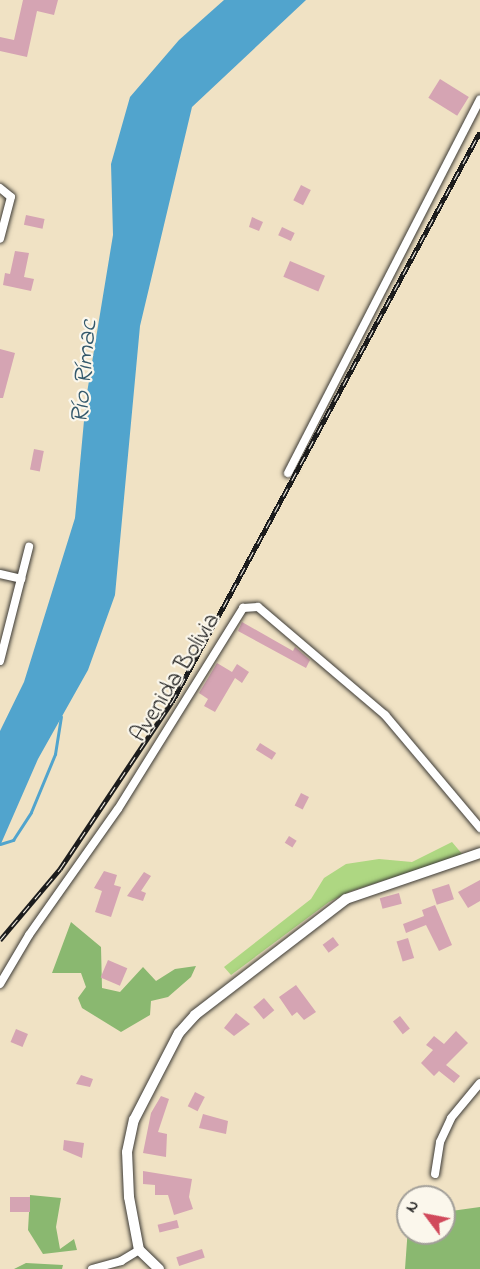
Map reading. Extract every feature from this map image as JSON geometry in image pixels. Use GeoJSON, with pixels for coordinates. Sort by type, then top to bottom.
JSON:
{"type":"FeatureCollection","features":[{"type":"Feature","properties":{"kind":"street"},"geometry":{"type":"LineString","coordinates":[[288,472],[480,100]]}},
{"type":"Feature","properties":{"kind":"street"},"geometry":{"type":"LineString","coordinates":[[0,188],[11,197],[0,239]]}},
{"type":"Feature","properties":{"kind":"street"},"geometry":{"type":"LineString","coordinates":[[0,661],[29,547]]}},
{"type":"Feature","properties":{"kind":"street"},"geometry":{"type":"LineString","coordinates":[[0,574],[21,579]]}},
{"type":"Feature","properties":{"kind":"street","name":"Avenida Bolivia"},"geometry":{"type":"LineString","coordinates":[[0,984],[28,935],[118,809],[243,608],[258,607],[385,715],[480,828]]}},
{"type":"Feature","properties":{"kind":"street"},"geometry":{"type":"LineString","coordinates":[[159,1269],[139,1250],[129,1197],[127,1152],[134,1120],[179,1033],[195,1015],[346,899],[480,853]]}},
{"type":"Feature","properties":{"kind":"street"},"geometry":{"type":"LineString","coordinates":[[435,1174],[440,1142],[451,1118],[480,1083]]}},
{"type":"Feature","properties":{"kind":"street"},"geometry":{"type":"LineString","coordinates":[[92,1269],[121,1260],[139,1250]]}},
{"type":"Feature","properties":{"kind":"green space"},"geometry":{"type":"Polygon","coordinates":[[[452,842],[463,855],[351,891],[329,902],[231,975],[224,967],[311,899],[324,878],[346,864],[379,859],[412,862],[452,842]]]}},
{"type":"Feature","properties":{"kind":"green space"},"geometry":{"type":"Polygon","coordinates":[[[71,922],[101,947],[102,988],[120,992],[143,967],[156,981],[175,969],[196,966],[191,977],[168,997],[151,1001],[150,1015],[121,1032],[82,1008],[78,998],[86,987],[81,973],[52,973],[71,922]]]}},
{"type":"Feature","properties":{"kind":"green space"},"geometry":{"type":"Polygon","coordinates":[[[30,1195],[61,1198],[56,1227],[60,1249],[74,1239],[77,1250],[43,1254],[28,1230],[30,1195]]]}},
{"type":"Feature","properties":{"kind":"green space"},"geometry":{"type":"Polygon","coordinates":[[[480,1207],[480,1269],[405,1269],[407,1245],[456,1245],[456,1210],[480,1207]]]}},
{"type":"Feature","properties":{"kind":"green space"},"geometry":{"type":"Polygon","coordinates":[[[26,1263],[63,1265],[62,1269],[14,1269],[26,1263]]]}},
{"type":"Feature","properties":{"kind":"water"},"geometry":{"type":"Polygon","coordinates":[[[224,0],[306,0],[192,107],[140,326],[115,595],[88,670],[38,759],[0,846],[0,731],[24,682],[75,518],[86,399],[113,235],[111,164],[130,97],[179,40],[224,0]]]}},
{"type":"Feature","properties":{"kind":"building"},"geometry":{"type":"Polygon","coordinates":[[[23,0],[58,0],[54,15],[37,11],[27,57],[0,51],[0,37],[14,40],[23,0]]]}},
{"type":"Feature","properties":{"kind":"building"},"geometry":{"type":"Polygon","coordinates":[[[440,79],[469,97],[457,116],[428,98],[440,79]]]}},
{"type":"Feature","properties":{"kind":"building"},"geometry":{"type":"Polygon","coordinates":[[[301,185],[311,190],[303,205],[293,200],[301,185]]]}},
{"type":"Feature","properties":{"kind":"building"},"geometry":{"type":"Polygon","coordinates":[[[26,215],[45,219],[43,229],[24,225],[26,215]]]}},
{"type":"Feature","properties":{"kind":"building"},"geometry":{"type":"Polygon","coordinates":[[[252,217],[263,222],[259,231],[249,227],[252,217]]]}},
{"type":"Feature","properties":{"kind":"building"},"geometry":{"type":"Polygon","coordinates":[[[282,227],[295,233],[291,241],[278,235],[282,227]]]}},
{"type":"Feature","properties":{"kind":"building"},"geometry":{"type":"Polygon","coordinates":[[[15,251],[29,253],[24,277],[34,279],[31,291],[3,285],[5,273],[10,274],[15,251]]]}},
{"type":"Feature","properties":{"kind":"building"},"geometry":{"type":"Polygon","coordinates":[[[290,261],[325,276],[318,291],[283,277],[290,261]]]}},
{"type":"Feature","properties":{"kind":"building"},"geometry":{"type":"Polygon","coordinates":[[[0,349],[15,353],[3,398],[0,398],[0,349]]]}},
{"type":"Feature","properties":{"kind":"building"},"geometry":{"type":"Polygon","coordinates":[[[34,449],[44,451],[40,472],[30,470],[34,449]]]}},
{"type":"Feature","properties":{"kind":"building"},"geometry":{"type":"Polygon","coordinates":[[[242,622],[293,651],[295,647],[310,660],[306,668],[238,631],[242,622]]]}},
{"type":"Feature","properties":{"kind":"building"},"geometry":{"type":"Polygon","coordinates":[[[217,663],[232,672],[237,664],[249,672],[242,683],[235,678],[215,712],[204,706],[208,699],[199,693],[217,663]]]}},
{"type":"Feature","properties":{"kind":"building"},"geometry":{"type":"Polygon","coordinates":[[[260,743],[276,753],[272,760],[256,750],[260,743]]]}},
{"type":"Feature","properties":{"kind":"building"},"geometry":{"type":"Polygon","coordinates":[[[301,793],[309,797],[303,810],[295,805],[301,793]]]}},
{"type":"Feature","properties":{"kind":"building"},"geometry":{"type":"Polygon","coordinates":[[[289,836],[297,841],[292,848],[285,843],[289,836]]]}},
{"type":"Feature","properties":{"kind":"building"},"geometry":{"type":"Polygon","coordinates":[[[104,871],[117,875],[114,885],[121,887],[111,917],[95,912],[102,891],[94,888],[104,871]]]}},
{"type":"Feature","properties":{"kind":"building"},"geometry":{"type":"Polygon","coordinates":[[[144,872],[151,876],[141,891],[146,893],[143,901],[127,896],[144,872]]]}},
{"type":"Feature","properties":{"kind":"building"},"geometry":{"type":"Polygon","coordinates":[[[480,880],[480,901],[468,908],[458,892],[480,880]]]}},
{"type":"Feature","properties":{"kind":"building"},"geometry":{"type":"Polygon","coordinates":[[[449,884],[454,899],[437,905],[432,890],[449,884]]]}},
{"type":"Feature","properties":{"kind":"building"},"geometry":{"type":"Polygon","coordinates":[[[399,893],[402,904],[383,909],[380,898],[399,893]]]}},
{"type":"Feature","properties":{"kind":"building"},"geometry":{"type":"Polygon","coordinates":[[[435,905],[452,945],[439,951],[426,925],[406,933],[403,924],[424,916],[422,910],[435,905]]]}},
{"type":"Feature","properties":{"kind":"building"},"geometry":{"type":"Polygon","coordinates":[[[333,937],[339,945],[329,953],[323,945],[333,937]]]}},
{"type":"Feature","properties":{"kind":"building"},"geometry":{"type":"Polygon","coordinates":[[[408,938],[414,958],[403,962],[397,942],[408,938]]]}},
{"type":"Feature","properties":{"kind":"building"},"geometry":{"type":"Polygon","coordinates":[[[108,960],[127,968],[120,986],[101,977],[108,960]]]}},
{"type":"Feature","properties":{"kind":"building"},"geometry":{"type":"Polygon","coordinates":[[[296,985],[316,1012],[304,1020],[297,1012],[292,1016],[279,997],[296,985]]]}},
{"type":"Feature","properties":{"kind":"building"},"geometry":{"type":"Polygon","coordinates":[[[264,998],[274,1010],[264,1019],[253,1007],[264,998]]]}},
{"type":"Feature","properties":{"kind":"building"},"geometry":{"type":"Polygon","coordinates":[[[236,1013],[250,1024],[234,1036],[224,1028],[236,1013]]]}},
{"type":"Feature","properties":{"kind":"building"},"geometry":{"type":"Polygon","coordinates":[[[400,1016],[410,1029],[403,1034],[393,1022],[400,1016]]]}},
{"type":"Feature","properties":{"kind":"building"},"geometry":{"type":"Polygon","coordinates":[[[16,1029],[28,1034],[22,1047],[11,1042],[16,1029]]]}},
{"type":"Feature","properties":{"kind":"building"},"geometry":{"type":"Polygon","coordinates":[[[456,1031],[468,1043],[446,1065],[460,1076],[454,1083],[439,1071],[434,1076],[421,1063],[433,1050],[426,1045],[434,1036],[444,1044],[456,1031]]]}},
{"type":"Feature","properties":{"kind":"building"},"geometry":{"type":"Polygon","coordinates":[[[81,1075],[93,1079],[90,1087],[76,1084],[81,1075]]]}},
{"type":"Feature","properties":{"kind":"building"},"geometry":{"type":"Polygon","coordinates":[[[195,1092],[205,1097],[198,1111],[188,1106],[195,1092]]]}},
{"type":"Feature","properties":{"kind":"building"},"geometry":{"type":"Polygon","coordinates":[[[161,1096],[169,1099],[158,1132],[167,1134],[166,1157],[143,1153],[151,1113],[161,1096]]]}},
{"type":"Feature","properties":{"kind":"building"},"geometry":{"type":"Polygon","coordinates":[[[203,1114],[228,1121],[226,1134],[199,1128],[203,1114]]]}},
{"type":"Feature","properties":{"kind":"building"},"geometry":{"type":"Polygon","coordinates":[[[64,1140],[84,1143],[82,1158],[63,1150],[64,1140]]]}},
{"type":"Feature","properties":{"kind":"building"},"geometry":{"type":"Polygon","coordinates":[[[143,1171],[192,1179],[189,1197],[193,1209],[174,1215],[168,1195],[155,1195],[155,1185],[143,1184],[143,1171]]]}},
{"type":"Feature","properties":{"kind":"building"},"geometry":{"type":"Polygon","coordinates":[[[10,1197],[30,1197],[30,1212],[10,1212],[10,1197]]]}},
{"type":"Feature","properties":{"kind":"building"},"geometry":{"type":"Polygon","coordinates":[[[177,1220],[179,1228],[160,1233],[158,1225],[177,1220]]]}},
{"type":"Feature","properties":{"kind":"building"},"geometry":{"type":"Polygon","coordinates":[[[202,1249],[205,1258],[179,1266],[176,1257],[202,1249]]]}},
{"type":"Feature","properties":{"kind":"waterway"},"geometry":{"type":"LineString","coordinates":[[0,844],[13,840],[31,812],[55,754],[61,716]]}},
{"type":"Feature","properties":{"kind":"railway"},"geometry":{"type":"LineString","coordinates":[[0,940],[60,869],[172,702],[480,132]]}},
{"type":"Feature","properties":{"kind":"water label","name":"Río Rímac"},"geometry":{"type":"Point","coordinates":[86,372]}}]}
